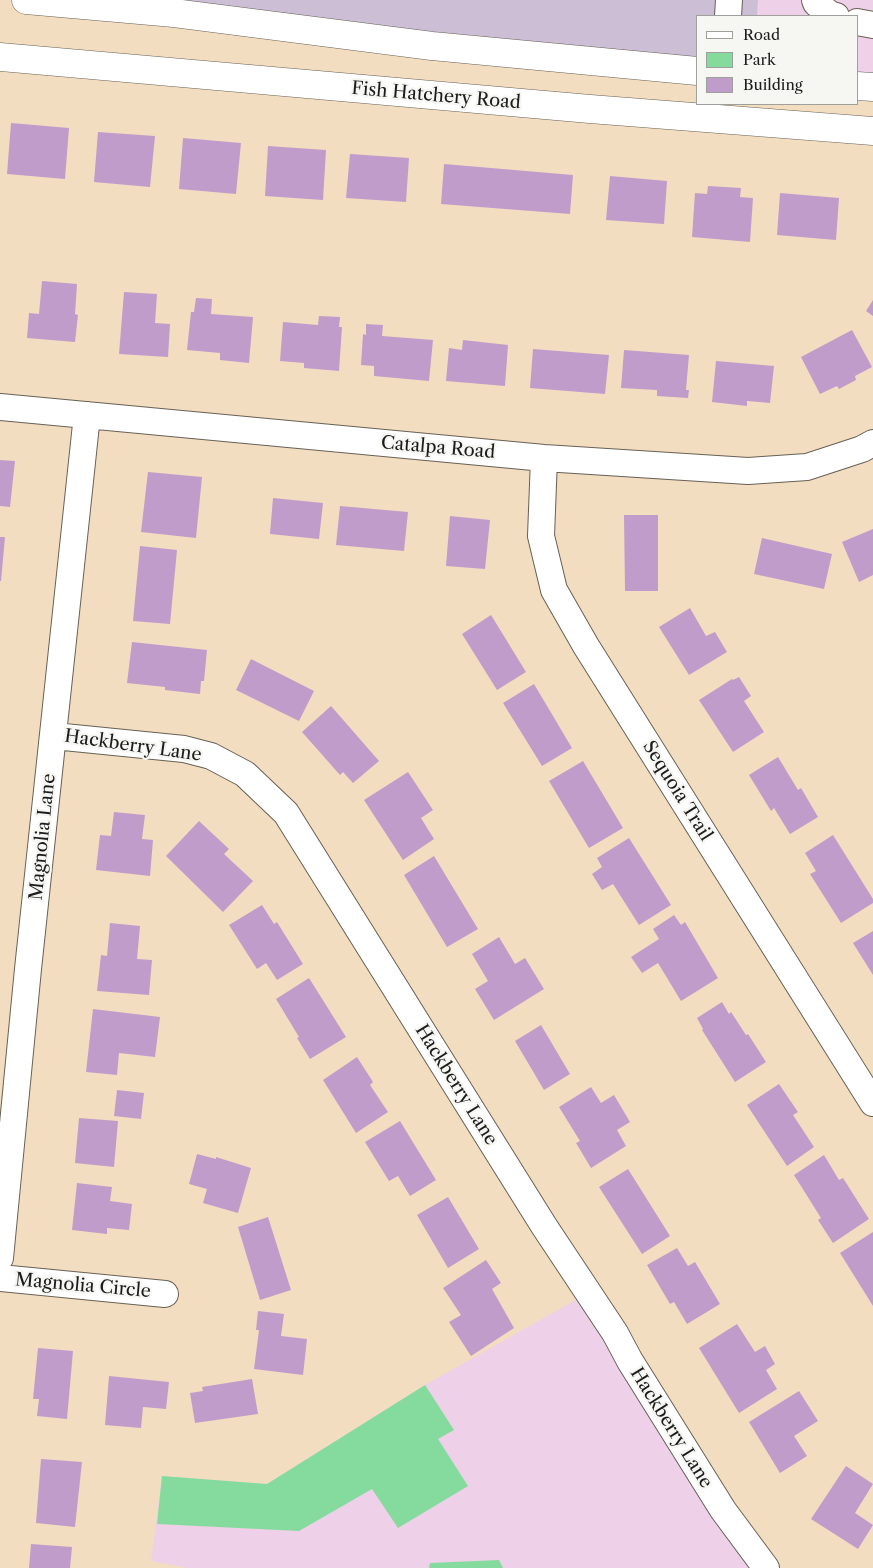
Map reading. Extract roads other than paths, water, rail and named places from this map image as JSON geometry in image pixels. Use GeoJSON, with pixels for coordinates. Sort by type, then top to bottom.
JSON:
{"type":"FeatureCollection","features":[{"type":"Feature","properties":{"kind":"main road"},"geometry":{"type":"LineString","coordinates":[[26,0],[183,14],[432,46],[696,71]]}},
{"type":"Feature","properties":{"kind":"main road","name":"Fish Hatchery Road"},"geometry":{"type":"LineString","coordinates":[[0,57],[590,109],[873,131]]}},
{"type":"Feature","properties":{"kind":"main road"},"geometry":{"type":"LineString","coordinates":[[858,86],[873,88]]}},
{"type":"Feature","properties":{"kind":"street"},"geometry":{"type":"LineString","coordinates":[[728,15],[729,0]]}},
{"type":"Feature","properties":{"kind":"street"},"geometry":{"type":"LineString","coordinates":[[815,0],[816,3],[834,15]]}},
{"type":"Feature","properties":{"kind":"street"},"geometry":{"type":"LineString","coordinates":[[858,22],[873,24]]}},
{"type":"Feature","properties":{"kind":"street","name":"Catalpa Road"},"geometry":{"type":"LineString","coordinates":[[0,407],[544,458],[748,471],[807,467],[862,449],[873,442]]}},
{"type":"Feature","properties":{"kind":"street","name":"Magnolia Lane"},"geometry":{"type":"LineString","coordinates":[[0,1258],[87,415]]}},
{"type":"Feature","properties":{"kind":"street","name":"Sequoia Trail"},"geometry":{"type":"LineString","coordinates":[[544,458],[542,536],[554,590],[586,646],[873,1103]]}},
{"type":"Feature","properties":{"kind":"street","name":"Hackberry Lane"},"geometry":{"type":"LineString","coordinates":[[54,736],[184,749],[211,756],[246,774],[286,813],[534,1210],[615,1333],[630,1361],[718,1502],[766,1568]]}},
{"type":"Feature","properties":{"kind":"street","name":"Magnolia Circle"},"geometry":{"type":"LineString","coordinates":[[0,1278],[165,1294]]}}]}
